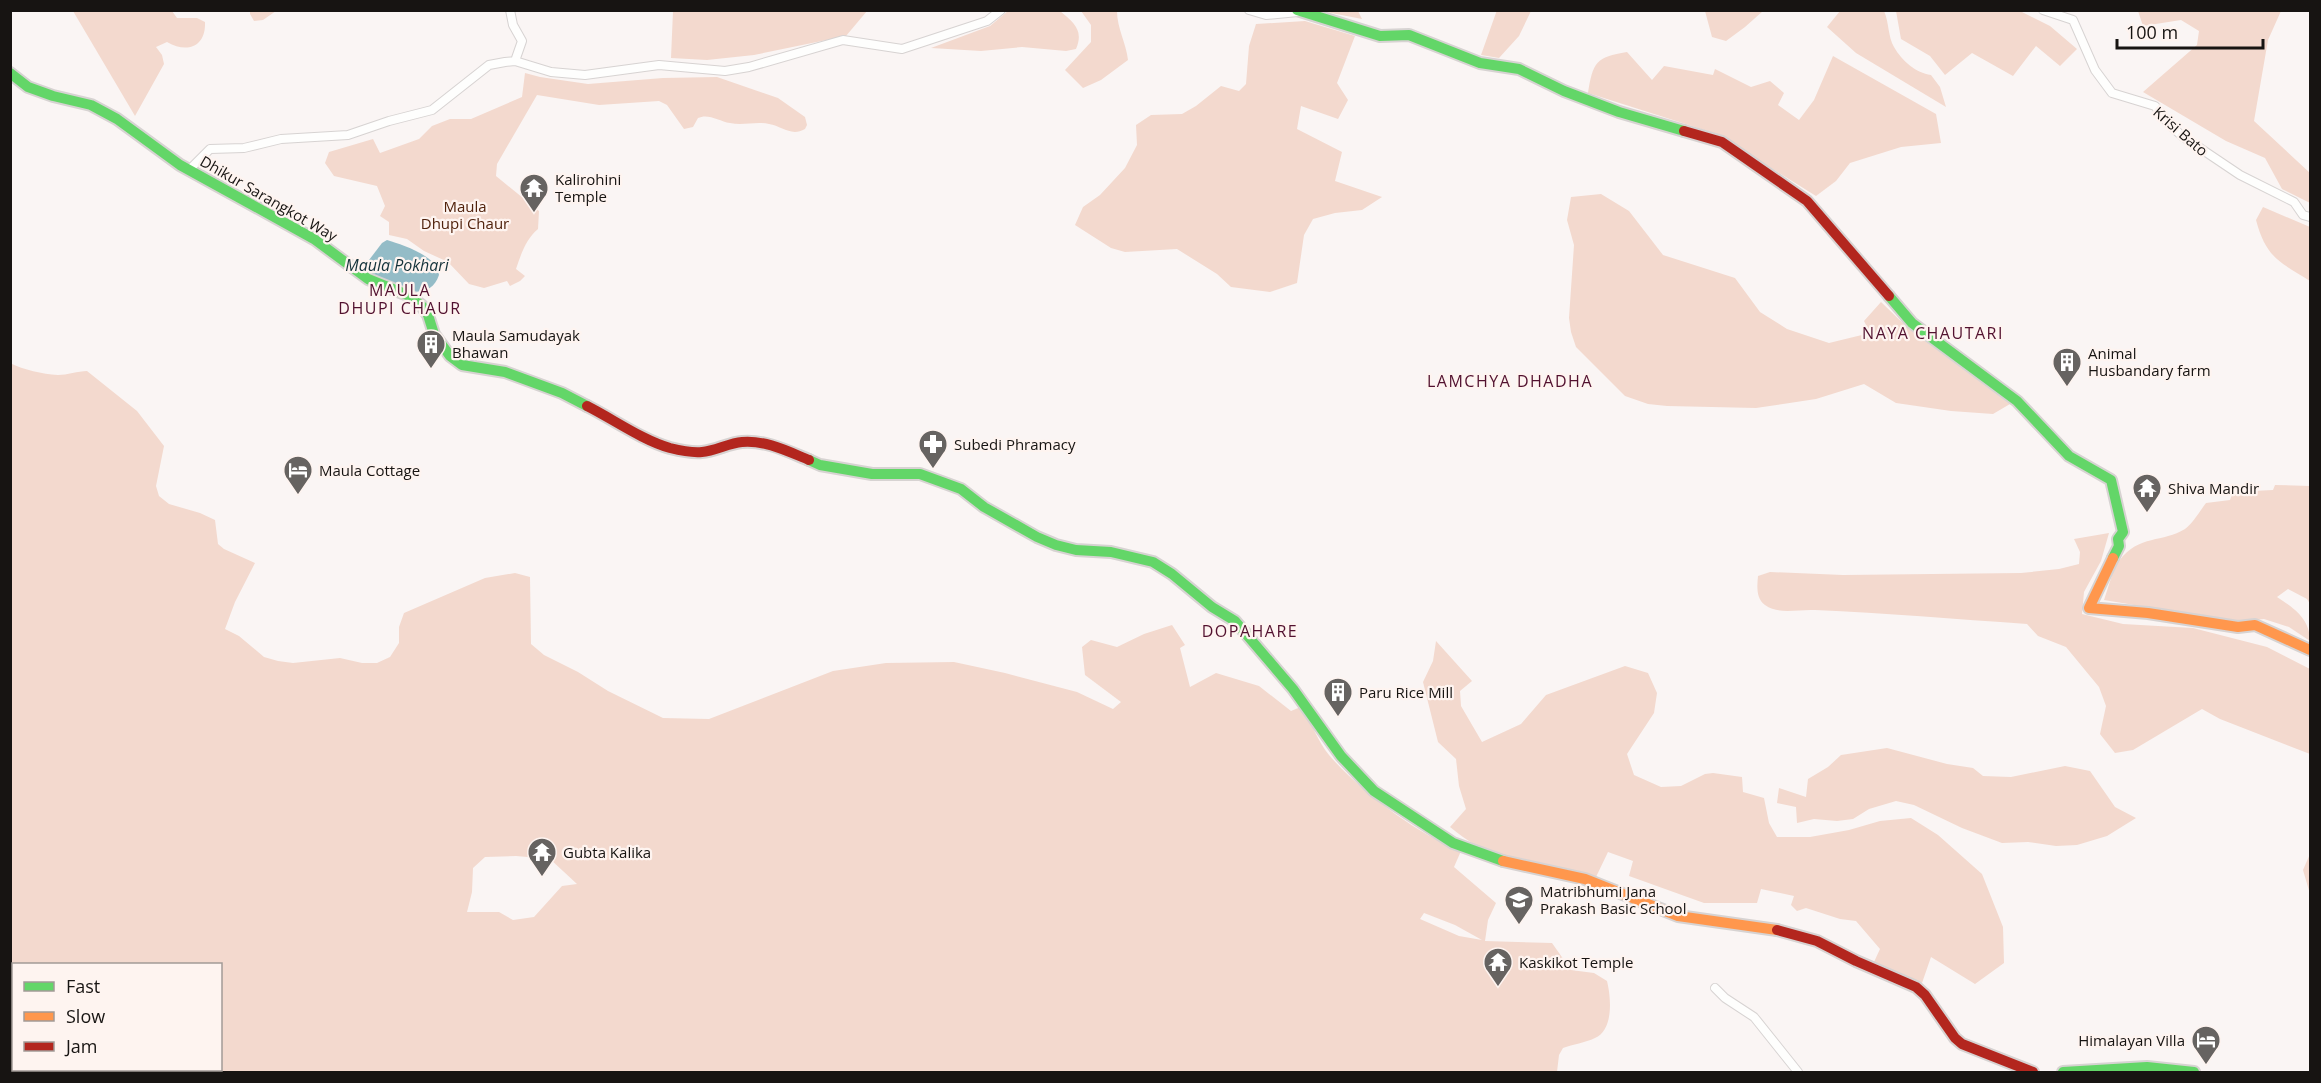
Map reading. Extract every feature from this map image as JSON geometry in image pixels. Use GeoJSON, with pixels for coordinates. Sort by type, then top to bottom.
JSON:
{"type":"FeatureCollection","features":[{"type":"Feature","properties":{"kind":"street"},"geometry":{"type":"LineString","coordinates":[[510,10],[513,25],[522,41],[515,61]]}},
{"type":"Feature","properties":{"kind":"street"},"geometry":{"type":"LineString","coordinates":[[190,169],[210,149],[244,147],[281,139],[348,135],[432,110],[489,65],[515,61],[551,72],[585,75],[659,65],[725,71],[749,67],[843,40],[902,49],[987,21],[1001,10]]}},
{"type":"Feature","properties":{"kind":"street"},"geometry":{"type":"LineString","coordinates":[[1249,10],[1266,15],[1298,11],[1380,36],[1408,35],[1480,63],[1519,69],[1564,91],[1619,112],[1722,142],[1807,201],[1912,323],[2017,401],[2069,456],[2111,480],[2123,532],[2118,539],[2119,546],[2089,608],[2148,613],[2238,627],[2255,625],[2310,650]]}},
{"type":"Feature","properties":{"kind":"street","name":"Krisi Bato"},"geometry":{"type":"LineString","coordinates":[[2043,10],[2073,20],[2095,70],[2112,93],[2155,106],[2167,122],[2210,156],[2270,192],[2294,202],[2303,215],[2310,217]]}},
{"type":"Feature","properties":{"kind":"street","name":"Dhikur Sarangkot Way"},"geometry":{"type":"LineString","coordinates":[[10,73],[28,87],[52,96],[91,105],[117,119],[180,165],[314,239],[368,279],[410,296],[422,306],[434,334],[450,356],[462,365],[505,372],[562,393],[618,421],[644,437],[670,448],[701,452],[742,442],[759,443],[772,445],[820,465],[872,474],[920,474],[961,489],[984,507],[1056,545],[1076,550],[1111,552],[1153,562],[1172,574],[1205,603],[1235,621],[1293,689],[1341,756],[1374,791],[1453,843],[1492,859],[1585,879],[1678,916],[1779,930],[1816,940],[1856,961],[1916,987],[1925,995],[1955,1038],[1962,1044],[2033,1072]]}},
{"type":"Feature","properties":{"kind":"street"},"geometry":{"type":"LineString","coordinates":[[1715,988],[1725,998],[1754,1017],[1798,1072]]}},
{"type":"Feature","properties":{"kind":"street"},"geometry":{"type":"LineString","coordinates":[[2063,1072],[2122,1069],[2194,1072]]}},
{"type":"Feature","properties":{"kind":"green space"},"geometry":{"type":"Polygon","coordinates":[[[250,10],[276,11],[263,20],[254,21],[250,10]]]}},
{"type":"Feature","properties":{"kind":"green space"},"geometry":{"type":"Polygon","coordinates":[[[1497,10],[1531,11],[1519,36],[1499,58],[1481,55],[1497,10]]]}},
{"type":"Feature","properties":{"kind":"green space"},"geometry":{"type":"Polygon","coordinates":[[[73,11],[172,11],[177,18],[197,18],[205,22],[205,30],[199,42],[194,46],[175,46],[167,42],[156,47],[162,55],[164,64],[135,116],[73,11]]]}},
{"type":"Feature","properties":{"kind":"green space"},"geometry":{"type":"Polygon","coordinates":[[[673,11],[867,11],[846,36],[754,55],[707,60],[671,58],[673,11]]]}},
{"type":"Feature","properties":{"kind":"green space"},"geometry":{"type":"Polygon","coordinates":[[[1008,11],[1060,11],[1076,27],[1079,37],[1076,49],[1066,51],[1022,47],[981,51],[931,48],[990,26],[1008,11]]]}},
{"type":"Feature","properties":{"kind":"green space"},"geometry":{"type":"Polygon","coordinates":[[[1081,11],[1117,11],[1128,60],[1101,80],[1083,88],[1065,70],[1091,42],[1091,25],[1081,11]]]}},
{"type":"Feature","properties":{"kind":"green space"},"geometry":{"type":"Polygon","coordinates":[[[1321,11],[1358,11],[1362,19],[1321,11]]]}},
{"type":"Feature","properties":{"kind":"green space"},"geometry":{"type":"Polygon","coordinates":[[[1705,11],[1763,11],[1726,41],[1712,37],[1705,11]]]}},
{"type":"Feature","properties":{"kind":"green space"},"geometry":{"type":"Polygon","coordinates":[[[1840,11],[1884,11],[1897,52],[1915,69],[1931,75],[1940,87],[1946,107],[1856,53],[1827,27],[1840,11]]]}},
{"type":"Feature","properties":{"kind":"green space"},"geometry":{"type":"Polygon","coordinates":[[[1896,11],[2020,11],[2050,26],[2077,49],[2060,66],[2036,46],[2013,76],[1972,53],[1945,75],[1930,56],[1901,39],[1896,11]]]}},
{"type":"Feature","properties":{"kind":"green space"},"geometry":{"type":"Polygon","coordinates":[[[2138,11],[2281,11],[2268,40],[2254,121],[2310,173],[2310,203],[2282,189],[2265,158],[2226,141],[2143,92],[2197,45],[2199,31],[2181,20],[2143,26],[2138,11]]]}},
{"type":"Feature","properties":{"kind":"green space"},"geometry":{"type":"Polygon","coordinates":[[[1305,21],[1355,36],[1337,83],[1348,100],[1338,119],[1301,106],[1297,129],[1342,152],[1335,181],[1382,197],[1362,210],[1335,213],[1313,219],[1304,235],[1297,283],[1270,292],[1231,287],[1217,274],[1177,249],[1125,252],[1111,248],[1075,225],[1083,207],[1100,195],[1125,168],[1137,145],[1136,125],[1151,115],[1182,114],[1221,86],[1239,91],[1246,84],[1249,46],[1256,24],[1305,21]]]}},
{"type":"Feature","properties":{"kind":"green space"},"geometry":{"type":"Polygon","coordinates":[[[1627,52],[1652,80],[1664,66],[1713,75],[1715,69],[1751,87],[1770,81],[1784,93],[1778,105],[1799,120],[1814,100],[1833,56],[1936,114],[1941,143],[1901,147],[1850,163],[1836,181],[1816,196],[1717,134],[1588,93],[1594,68],[1598,63],[1609,56],[1627,52]]]}},
{"type":"Feature","properties":{"kind":"green space","name":"Maula Dhupi Chaur"},"geometry":{"type":"Polygon","coordinates":[[[525,73],[588,84],[663,78],[717,77],[778,98],[805,117],[807,125],[805,129],[795,132],[769,124],[735,124],[706,116],[698,118],[693,127],[684,129],[667,105],[659,101],[599,105],[537,95],[497,164],[496,176],[539,211],[538,229],[527,242],[516,269],[525,276],[510,286],[507,281],[484,288],[469,284],[448,262],[424,251],[407,239],[389,235],[389,222],[380,216],[385,206],[377,186],[334,176],[325,163],[329,152],[373,139],[380,153],[419,139],[432,126],[450,119],[471,119],[522,97],[525,73]]]}},
{"type":"Feature","properties":{"kind":"green space"},"geometry":{"type":"Polygon","coordinates":[[[1601,194],[1629,211],[1663,255],[1735,278],[1760,312],[1787,329],[1829,343],[1870,333],[1864,321],[1881,302],[1909,329],[2010,404],[1993,414],[1951,411],[1896,403],[1864,384],[1816,399],[1756,408],[1667,406],[1648,404],[1625,396],[1576,347],[1569,318],[1574,245],[1567,220],[1571,197],[1601,194]]]}},
{"type":"Feature","properties":{"kind":"green space"},"geometry":{"type":"Polygon","coordinates":[[[2263,207],[2310,227],[2310,281],[2282,263],[2264,243],[2256,220],[2263,207]]]}},
{"type":"Feature","properties":{"kind":"green space"},"geometry":{"type":"Polygon","coordinates":[[[10,363],[39,373],[61,375],[87,371],[137,411],[164,446],[156,486],[159,496],[169,504],[215,520],[218,544],[255,563],[235,602],[225,629],[239,636],[264,657],[278,661],[293,663],[340,658],[362,663],[377,663],[390,657],[399,643],[399,627],[404,613],[485,578],[515,573],[530,577],[531,644],[544,655],[578,672],[608,691],[663,718],[709,719],[833,671],[886,663],[954,662],[1077,692],[1113,709],[1121,702],[1085,675],[1082,647],[1091,640],[1117,647],[1144,634],[1172,625],[1185,645],[1180,648],[1190,687],[1216,673],[1259,686],[1291,711],[1303,706],[1325,750],[1357,783],[1408,823],[1461,851],[1454,867],[1496,903],[1488,920],[1485,941],[1552,943],[1571,970],[1594,973],[1607,981],[1610,1012],[1605,1028],[1601,1034],[1591,1040],[1563,1048],[1559,1055],[1557,1072],[11,1072],[10,363]],[[516,856],[485,857],[473,868],[472,892],[467,912],[499,912],[513,920],[534,917],[562,886],[577,884],[550,859],[516,856]],[[1424,913],[1420,919],[1459,936],[1482,940],[1455,925],[1424,913]]]}},
{"type":"Feature","properties":{"kind":"green space"},"geometry":{"type":"Polygon","coordinates":[[[2275,485],[2310,486],[2310,604],[2307,599],[2288,589],[2277,597],[2304,620],[2310,641],[2289,627],[2264,619],[2237,622],[2104,600],[2112,575],[2127,552],[2143,543],[2185,529],[2206,503],[2230,500],[2233,492],[2273,490],[2275,485]]]}},
{"type":"Feature","properties":{"kind":"green space"},"geometry":{"type":"Polygon","coordinates":[[[2109,533],[2101,561],[2084,592],[2082,614],[2123,624],[2193,628],[2267,647],[2310,669],[2310,754],[2220,719],[2202,709],[2133,750],[2115,753],[2100,734],[2106,706],[2099,687],[2066,647],[2038,636],[2027,624],[1841,611],[1782,611],[1765,605],[1758,592],[1758,576],[1770,572],[1843,575],[2021,573],[2059,569],[2079,564],[2080,552],[2074,539],[2109,533]]]}},
{"type":"Feature","properties":{"kind":"green space"},"geometry":{"type":"Polygon","coordinates":[[[1436,641],[1472,681],[1460,691],[1461,706],[1482,742],[1521,724],[1546,695],[1625,666],[1648,673],[1657,693],[1654,713],[1627,754],[1634,775],[1661,787],[1681,786],[1705,774],[1713,773],[1742,777],[1743,792],[1764,798],[1769,823],[1777,837],[1810,837],[1849,830],[1880,821],[1911,818],[1938,835],[1982,874],[2003,927],[2004,963],[1975,984],[1931,957],[1922,983],[1874,962],[1880,949],[1856,921],[1840,919],[1806,908],[1797,911],[1791,905],[1794,896],[1761,889],[1757,903],[1704,903],[1629,876],[1633,861],[1608,852],[1596,877],[1514,862],[1475,845],[1450,827],[1466,809],[1459,786],[1456,759],[1438,742],[1423,682],[1433,661],[1436,641]]]}},
{"type":"Feature","properties":{"kind":"green space"},"geometry":{"type":"Polygon","coordinates":[[[1887,748],[1947,764],[1973,768],[1983,776],[2011,777],[2065,766],[2090,771],[2115,807],[2136,818],[2107,836],[2077,845],[2056,846],[2028,842],[2002,843],[1962,828],[1914,805],[1896,801],[1869,809],[1853,819],[1837,821],[1814,819],[1797,823],[1796,807],[1777,803],[1779,788],[1806,797],[1808,779],[1828,767],[1841,755],[1887,748]]]}},
{"type":"Feature","properties":{"kind":"green space"},"geometry":{"type":"Polygon","coordinates":[[[2310,854],[2310,894],[2303,870],[2310,854]]]}},
{"type":"Feature","properties":{"kind":"water","name":"Maula Pokhari"},"geometry":{"type":"Polygon","coordinates":[[[387,240],[419,252],[433,262],[439,275],[433,285],[416,292],[405,290],[383,281],[366,268],[366,264],[387,240]]]}},
{"type":"Feature","properties":{"kind":"traffic: fast"},"geometry":{"type":"LineString","coordinates":[[1297,10],[1380,36],[1409,35],[1480,63],[1519,69],[1564,91],[1619,112],[1684,131]]}},
{"type":"Feature","properties":{"kind":"traffic: fast"},"geometry":{"type":"LineString","coordinates":[[10,73],[28,87],[91,105],[117,119],[180,165],[314,239],[368,279],[410,296],[422,306],[428,315],[434,334],[450,356],[462,365],[505,372],[562,393],[587,406]]}},
{"type":"Feature","properties":{"kind":"traffic: fast"},"geometry":{"type":"LineString","coordinates":[[1889,296],[1912,323],[2017,401],[2069,456],[2111,480],[2123,532],[2118,539],[2119,546],[2113,558]]}},
{"type":"Feature","properties":{"kind":"traffic: fast"},"geometry":{"type":"LineString","coordinates":[[809,460],[820,465],[872,474],[920,474],[961,489],[984,507],[1056,545],[1076,550],[1111,552],[1153,562],[1172,574],[1212,607],[1235,621],[1293,689],[1341,756],[1374,791],[1453,843],[1503,861]]}},
{"type":"Feature","properties":{"kind":"traffic: fast"},"geometry":{"type":"LineString","coordinates":[[2063,1072],[2147,1067],[2194,1072]]}},
{"type":"Feature","properties":{"kind":"traffic: slow"},"geometry":{"type":"LineString","coordinates":[[2113,558],[2089,608],[2148,613],[2238,627],[2255,625],[2310,650]]}},
{"type":"Feature","properties":{"kind":"traffic: slow"},"geometry":{"type":"LineString","coordinates":[[1503,861],[1585,879],[1678,916],[1777,930]]}},
{"type":"Feature","properties":{"kind":"traffic: jam"},"geometry":{"type":"LineString","coordinates":[[1684,131],[1722,142],[1807,201],[1889,296]]}},
{"type":"Feature","properties":{"kind":"traffic: jam"},"geometry":{"type":"LineString","coordinates":[[587,406],[638,435],[670,448],[702,452],[737,443],[751,442],[776,447],[809,460]]}},
{"type":"Feature","properties":{"kind":"traffic: jam"},"geometry":{"type":"LineString","coordinates":[[1777,930],[1817,941],[1916,987],[1925,995],[1955,1038],[1962,1044],[2033,1072]]}},
{"type":"Feature","properties":{"kind":"place","name":"Kalirohini Temple"},"geometry":{"type":"Point","coordinates":[534,214]}},
{"type":"Feature","properties":{"kind":"place","name":"Maula Samudayak Bhawan"},"geometry":{"type":"Point","coordinates":[431,370]}},
{"type":"Feature","properties":{"kind":"place","name":"Animal Husbandary farm"},"geometry":{"type":"Point","coordinates":[2067,388]}},
{"type":"Feature","properties":{"kind":"place","name":"Subedi Phramacy"},"geometry":{"type":"Point","coordinates":[933,470]}},
{"type":"Feature","properties":{"kind":"place","name":"Maula Cottage"},"geometry":{"type":"Point","coordinates":[298,496]}},
{"type":"Feature","properties":{"kind":"place","name":"Shiva Mandir"},"geometry":{"type":"Point","coordinates":[2147,514]}},
{"type":"Feature","properties":{"kind":"place","name":"Paru Rice Mill"},"geometry":{"type":"Point","coordinates":[1338,718]}},
{"type":"Feature","properties":{"kind":"place","name":"Gubta Kalika"},"geometry":{"type":"Point","coordinates":[542,878]}},
{"type":"Feature","properties":{"kind":"place","name":"Matribhumi Jana Prakash Basic School"},"geometry":{"type":"Point","coordinates":[1519,926]}},
{"type":"Feature","properties":{"kind":"place","name":"Kaskikot Temple"},"geometry":{"type":"Point","coordinates":[1498,988]}},
{"type":"Feature","properties":{"kind":"place","name":"Himalayan Villa"},"geometry":{"type":"Point","coordinates":[2206,1066]}},
{"type":"Feature","properties":{"kind":"district","name":"MAULA DHUPI CHAUR"},"geometry":{"type":"Point","coordinates":[400,299]}},
{"type":"Feature","properties":{"kind":"district","name":"NAYA CHAUTARI"},"geometry":{"type":"Point","coordinates":[1933,333]}},
{"type":"Feature","properties":{"kind":"district","name":"LAMCHYA DHADHA"},"geometry":{"type":"Point","coordinates":[1510,381]}},
{"type":"Feature","properties":{"kind":"district","name":"DOPAHARE"},"geometry":{"type":"Point","coordinates":[1250,631]}}]}
